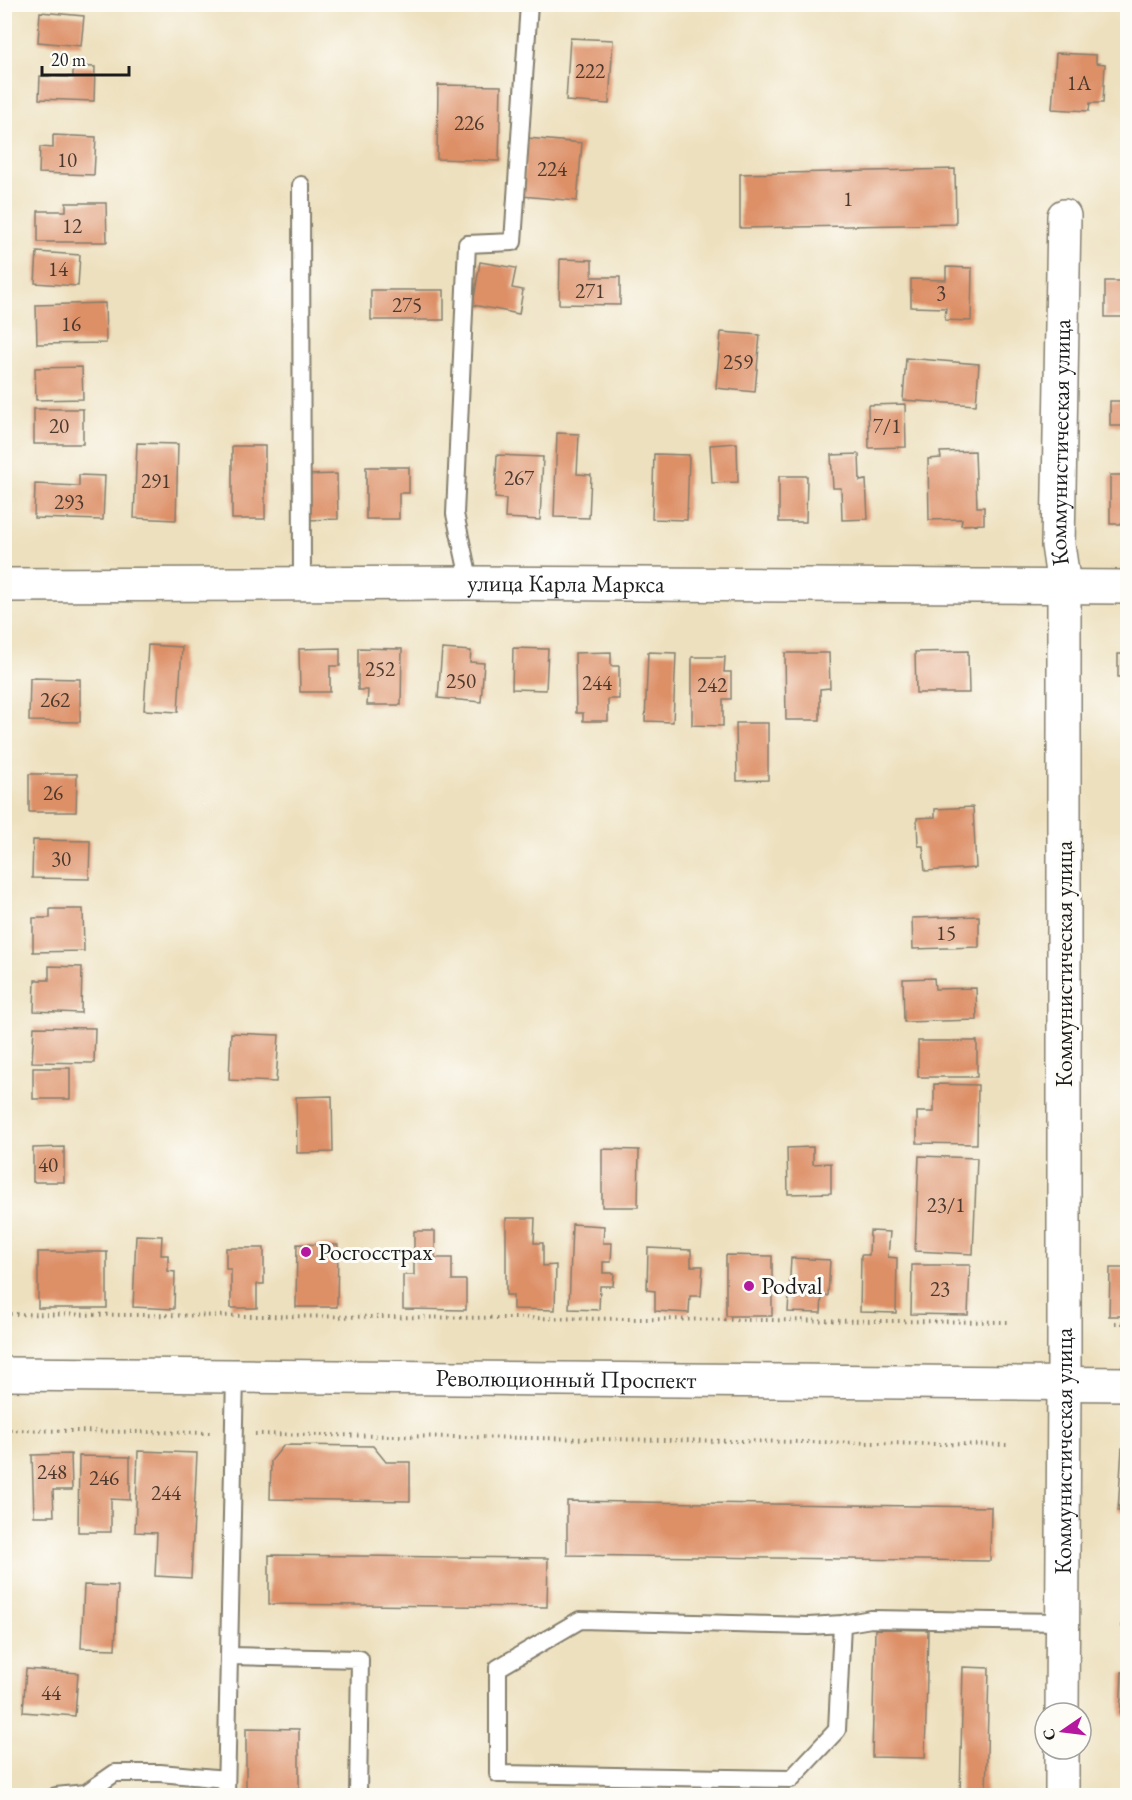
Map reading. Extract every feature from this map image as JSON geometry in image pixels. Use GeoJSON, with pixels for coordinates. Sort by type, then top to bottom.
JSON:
{"type":"FeatureCollection","features":[{"type":"Feature","properties":{"kind":"street","name":"Коммунистическая улица"},"geometry":{"type":"LineString","coordinates":[[1062,1701],[1064,586],[1058,544],[1064,216]]}},
{"type":"Feature","properties":{"kind":"street","name":"улица Карла Маркса"},"geometry":{"type":"LineString","coordinates":[[4,585],[470,583],[1128,587]]}},
{"type":"Feature","properties":{"kind":"street","name":"Революционный Проспект"},"geometry":{"type":"LineString","coordinates":[[4,1374],[1128,1384]]}},
{"type":"Feature","properties":{"kind":"street"},"geometry":{"type":"LineString","coordinates":[[1062,1761],[1062,1796]]}},
{"type":"Feature","properties":{"kind":"lane"},"geometry":{"type":"LineString","coordinates":[[470,583],[455,514],[468,244],[513,242],[529,4]]}},
{"type":"Feature","properties":{"kind":"lane"},"geometry":{"type":"LineString","coordinates":[[302,185],[302,584]]}},
{"type":"Feature","properties":{"kind":"lane"},"geometry":{"type":"LineString","coordinates":[[56,1796],[86,1793],[115,1773],[160,1773],[226,1787],[235,1376]]}},
{"type":"Feature","properties":{"kind":"lane"},"geometry":{"type":"LineString","coordinates":[[842,1624],[837,1730],[791,1779],[498,1774],[498,1668],[580,1620],[809,1626],[871,1619],[1062,1622]]}},
{"type":"Feature","properties":{"kind":"lane"},"geometry":{"type":"LineString","coordinates":[[229,1656],[360,1659],[358,1796]]}},
{"type":"Feature","properties":{"kind":"path"},"geometry":{"type":"LineString","coordinates":[[4,1314],[1011,1322]]}},
{"type":"Feature","properties":{"kind":"path"},"geometry":{"type":"LineString","coordinates":[[1115,1323],[1128,1323]]}},
{"type":"Feature","properties":{"kind":"path"},"geometry":{"type":"LineString","coordinates":[[4,1430],[1010,1445]]}},
{"type":"Feature","properties":{"kind":"building"},"geometry":{"type":"Polygon","coordinates":[[[40,12],[84,16],[81,46],[38,42],[40,12]]]}},
{"type":"Feature","properties":{"kind":"building"},"geometry":{"type":"Polygon","coordinates":[[[570,38],[613,40],[609,104],[566,101],[570,38]]]}},
{"type":"Feature","properties":{"kind":"building"},"geometry":{"type":"Polygon","coordinates":[[[1056,53],[1096,55],[1096,63],[1105,64],[1103,103],[1090,103],[1089,111],[1052,109],[1056,53]]]}},
{"type":"Feature","properties":{"kind":"building"},"geometry":{"type":"Polygon","coordinates":[[[73,66],[95,67],[94,101],[39,99],[40,76],[73,77],[73,66]]]}},
{"type":"Feature","properties":{"kind":"building"},"geometry":{"type":"Polygon","coordinates":[[[438,85],[501,86],[499,161],[437,159],[438,85]]]}},
{"type":"Feature","properties":{"kind":"building"},"geometry":{"type":"Polygon","coordinates":[[[53,135],[96,137],[94,175],[39,173],[40,147],[53,148],[53,135]]]}},
{"type":"Feature","properties":{"kind":"building"},"geometry":{"type":"Polygon","coordinates":[[[527,138],[582,143],[577,201],[522,196],[527,138]]]}},
{"type":"Feature","properties":{"kind":"building"},"geometry":{"type":"Polygon","coordinates":[[[955,169],[956,224],[740,228],[740,174],[955,169]]]}},
{"type":"Feature","properties":{"kind":"building"},"geometry":{"type":"Polygon","coordinates":[[[66,203],[106,203],[107,242],[38,242],[38,211],[66,211],[66,203]]]}},
{"type":"Feature","properties":{"kind":"building"},"geometry":{"type":"Polygon","coordinates":[[[37,252],[80,255],[78,286],[35,283],[37,252]]]}},
{"type":"Feature","properties":{"kind":"building"},"geometry":{"type":"Polygon","coordinates":[[[560,259],[592,260],[592,277],[620,277],[620,305],[559,304],[560,259]]]}},
{"type":"Feature","properties":{"kind":"building"},"geometry":{"type":"Polygon","coordinates":[[[480,262],[516,268],[512,288],[523,290],[519,314],[473,305],[480,262]]]}},
{"type":"Feature","properties":{"kind":"building"},"geometry":{"type":"Polygon","coordinates":[[[946,267],[972,268],[971,321],[945,320],[946,308],[911,307],[911,279],[946,280],[946,267]]]}},
{"type":"Feature","properties":{"kind":"building"},"geometry":{"type":"Polygon","coordinates":[[[1105,281],[1128,281],[1128,317],[1105,317],[1105,281]]]}},
{"type":"Feature","properties":{"kind":"building"},"geometry":{"type":"Polygon","coordinates":[[[371,290],[444,290],[444,320],[371,320],[371,290]]]}},
{"type":"Feature","properties":{"kind":"building"},"geometry":{"type":"Polygon","coordinates":[[[105,303],[106,343],[37,344],[36,305],[105,303]]]}},
{"type":"Feature","properties":{"kind":"building"},"geometry":{"type":"Polygon","coordinates":[[[721,332],[760,335],[755,392],[716,388],[721,332]]]}},
{"type":"Feature","properties":{"kind":"building"},"geometry":{"type":"Polygon","coordinates":[[[906,358],[979,364],[976,405],[903,400],[906,358]]]}},
{"type":"Feature","properties":{"kind":"building"},"geometry":{"type":"Polygon","coordinates":[[[82,367],[83,399],[36,400],[35,368],[82,367]]]}},
{"type":"Feature","properties":{"kind":"building"},"geometry":{"type":"Polygon","coordinates":[[[1110,401],[1128,401],[1128,426],[1110,426],[1110,401]]]}},
{"type":"Feature","properties":{"kind":"building"},"geometry":{"type":"Polygon","coordinates":[[[905,404],[906,447],[869,448],[868,405],[905,404]]]}},
{"type":"Feature","properties":{"kind":"building"},"geometry":{"type":"Polygon","coordinates":[[[34,409],[83,409],[83,444],[34,444],[34,409]]]}},
{"type":"Feature","properties":{"kind":"building"},"geometry":{"type":"Polygon","coordinates":[[[557,433],[579,434],[577,474],[591,475],[589,518],[554,517],[557,433]]]}},
{"type":"Feature","properties":{"kind":"building"},"geometry":{"type":"Polygon","coordinates":[[[137,443],[178,444],[176,520],[134,518],[137,443]]]}},
{"type":"Feature","properties":{"kind":"building"},"geometry":{"type":"Polygon","coordinates":[[[737,443],[738,482],[712,483],[710,445],[737,443]]]}},
{"type":"Feature","properties":{"kind":"building"},"geometry":{"type":"Polygon","coordinates":[[[232,446],[265,446],[265,519],[232,519],[232,446]]]}},
{"type":"Feature","properties":{"kind":"building"},"geometry":{"type":"Polygon","coordinates":[[[975,451],[977,507],[984,507],[984,524],[961,525],[962,519],[929,520],[928,459],[941,458],[940,452],[975,451]]]}},
{"type":"Feature","properties":{"kind":"building"},"geometry":{"type":"Polygon","coordinates":[[[654,454],[689,455],[687,520],[652,519],[654,454]]]}},
{"type":"Feature","properties":{"kind":"building"},"geometry":{"type":"Polygon","coordinates":[[[859,454],[860,481],[866,480],[868,519],[842,520],[841,488],[833,488],[831,455],[859,454]]]}},
{"type":"Feature","properties":{"kind":"building"},"geometry":{"type":"Polygon","coordinates":[[[497,455],[543,457],[540,520],[505,518],[506,499],[495,498],[497,455]]]}},
{"type":"Feature","properties":{"kind":"building"},"geometry":{"type":"Polygon","coordinates":[[[366,467],[409,467],[409,493],[399,493],[399,519],[366,519],[366,467]]]}},
{"type":"Feature","properties":{"kind":"building"},"geometry":{"type":"Polygon","coordinates":[[[337,474],[338,519],[306,520],[305,475],[337,474]]]}},
{"type":"Feature","properties":{"kind":"building"},"geometry":{"type":"Polygon","coordinates":[[[79,475],[105,476],[103,520],[34,518],[35,484],[79,486],[79,475]]]}},
{"type":"Feature","properties":{"kind":"building"},"geometry":{"type":"Polygon","coordinates":[[[1110,475],[1128,475],[1128,524],[1110,524],[1110,475]]]}},
{"type":"Feature","properties":{"kind":"building"},"geometry":{"type":"Polygon","coordinates":[[[779,476],[807,476],[806,522],[779,522],[779,476]]]}},
{"type":"Feature","properties":{"kind":"building"},"geometry":{"type":"Polygon","coordinates":[[[148,645],[182,647],[178,712],[144,710],[148,645]]]}},
{"type":"Feature","properties":{"kind":"building"},"geometry":{"type":"Polygon","coordinates":[[[340,648],[340,666],[330,666],[330,692],[300,692],[299,649],[340,648]]]}},
{"type":"Feature","properties":{"kind":"building"},"geometry":{"type":"Polygon","coordinates":[[[358,648],[402,649],[401,705],[367,705],[368,690],[358,690],[358,648]]]}},
{"type":"Feature","properties":{"kind":"building"},"geometry":{"type":"Polygon","coordinates":[[[513,648],[548,649],[546,690],[512,689],[513,648]]]}},
{"type":"Feature","properties":{"kind":"building"},"geometry":{"type":"Polygon","coordinates":[[[442,649],[471,651],[470,662],[484,663],[481,702],[438,698],[442,649]]]}},
{"type":"Feature","properties":{"kind":"building"},"geometry":{"type":"Polygon","coordinates":[[[968,651],[969,693],[916,693],[915,652],[968,651]]]}},
{"type":"Feature","properties":{"kind":"building"},"geometry":{"type":"Polygon","coordinates":[[[611,652],[611,666],[619,666],[619,699],[608,699],[608,721],[583,721],[583,713],[576,713],[575,653],[611,652]]]}},
{"type":"Feature","properties":{"kind":"building"},"geometry":{"type":"Polygon","coordinates":[[[648,652],[676,653],[673,722],[645,721],[648,652]]]}},
{"type":"Feature","properties":{"kind":"building"},"geometry":{"type":"Polygon","coordinates":[[[785,653],[829,653],[830,688],[820,689],[820,720],[786,720],[785,653]]]}},
{"type":"Feature","properties":{"kind":"building"},"geometry":{"type":"Polygon","coordinates":[[[1118,654],[1128,654],[1128,677],[1118,677],[1118,654]]]}},
{"type":"Feature","properties":{"kind":"building"},"geometry":{"type":"Polygon","coordinates":[[[692,657],[725,657],[724,672],[731,672],[731,699],[723,699],[723,726],[692,725],[692,657]]]}},
{"type":"Feature","properties":{"kind":"building"},"geometry":{"type":"Polygon","coordinates":[[[30,678],[80,679],[80,722],[29,721],[30,678]]]}},
{"type":"Feature","properties":{"kind":"building"},"geometry":{"type":"Polygon","coordinates":[[[736,723],[768,723],[768,780],[737,781],[736,723]]]}},
{"type":"Feature","properties":{"kind":"building"},"geometry":{"type":"Polygon","coordinates":[[[29,774],[77,774],[76,812],[29,812],[29,774]]]}},
{"type":"Feature","properties":{"kind":"building"},"geometry":{"type":"Polygon","coordinates":[[[973,807],[976,868],[925,871],[923,846],[918,846],[917,818],[935,817],[935,809],[973,807]]]}},
{"type":"Feature","properties":{"kind":"building"},"geometry":{"type":"Polygon","coordinates":[[[33,840],[90,841],[89,879],[32,878],[33,840]]]}},
{"type":"Feature","properties":{"kind":"building"},"geometry":{"type":"Polygon","coordinates":[[[50,909],[83,909],[84,951],[33,952],[33,918],[50,918],[50,909]]]}},
{"type":"Feature","properties":{"kind":"building"},"geometry":{"type":"Polygon","coordinates":[[[979,916],[979,947],[913,949],[912,918],[979,916]]]}},
{"type":"Feature","properties":{"kind":"building"},"geometry":{"type":"Polygon","coordinates":[[[49,966],[82,967],[81,1013],[34,1011],[35,980],[49,980],[49,966]]]}},
{"type":"Feature","properties":{"kind":"building"},"geometry":{"type":"Polygon","coordinates":[[[934,978],[935,989],[976,988],[977,1020],[904,1022],[903,979],[934,978]]]}},
{"type":"Feature","properties":{"kind":"building"},"geometry":{"type":"Polygon","coordinates":[[[34,1027],[95,1028],[94,1063],[32,1062],[34,1027]]]}},
{"type":"Feature","properties":{"kind":"building"},"geometry":{"type":"Polygon","coordinates":[[[231,1033],[279,1035],[276,1082],[229,1080],[231,1033]]]}},
{"type":"Feature","properties":{"kind":"building"},"geometry":{"type":"Polygon","coordinates":[[[918,1041],[977,1041],[977,1077],[918,1077],[918,1041]]]}},
{"type":"Feature","properties":{"kind":"building"},"geometry":{"type":"Polygon","coordinates":[[[33,1068],[70,1068],[70,1099],[33,1099],[33,1068]]]}},
{"type":"Feature","properties":{"kind":"building"},"geometry":{"type":"Polygon","coordinates":[[[934,1084],[978,1085],[977,1144],[917,1143],[917,1112],[934,1112],[934,1084]]]}},
{"type":"Feature","properties":{"kind":"building"},"geometry":{"type":"Polygon","coordinates":[[[332,1096],[333,1152],[297,1153],[296,1097],[332,1096]]]}},
{"type":"Feature","properties":{"kind":"building"},"geometry":{"type":"Polygon","coordinates":[[[64,1147],[64,1182],[33,1182],[33,1148],[64,1147]]]}},
{"type":"Feature","properties":{"kind":"building"},"geometry":{"type":"Polygon","coordinates":[[[813,1147],[813,1164],[831,1163],[831,1193],[788,1194],[787,1148],[813,1147]]]}},
{"type":"Feature","properties":{"kind":"building"},"geometry":{"type":"Polygon","coordinates":[[[602,1149],[639,1150],[638,1207],[602,1207],[602,1149]]]}},
{"type":"Feature","properties":{"kind":"building"},"geometry":{"type":"Polygon","coordinates":[[[919,1156],[977,1158],[973,1254],[915,1251],[919,1156]]]}},
{"type":"Feature","properties":{"kind":"building"},"geometry":{"type":"Polygon","coordinates":[[[506,1218],[535,1218],[534,1243],[543,1243],[543,1266],[556,1265],[555,1310],[513,1309],[513,1295],[506,1295],[506,1218]]]}},
{"type":"Feature","properties":{"kind":"building"},"geometry":{"type":"Polygon","coordinates":[[[572,1224],[604,1226],[603,1243],[612,1243],[611,1262],[603,1262],[603,1273],[614,1273],[613,1286],[600,1286],[599,1310],[569,1309],[572,1224]]]}},
{"type":"Feature","properties":{"kind":"building"},"geometry":{"type":"Polygon","coordinates":[[[414,1231],[435,1231],[435,1258],[452,1258],[452,1280],[466,1280],[466,1310],[403,1309],[403,1275],[414,1275],[414,1231]]]}},
{"type":"Feature","properties":{"kind":"building"},"geometry":{"type":"Polygon","coordinates":[[[870,1231],[890,1232],[888,1257],[897,1258],[896,1313],[860,1312],[861,1255],[869,1255],[870,1231]]]}},
{"type":"Feature","properties":{"kind":"building"},"geometry":{"type":"Polygon","coordinates":[[[136,1235],[162,1236],[161,1255],[168,1255],[168,1271],[175,1272],[174,1309],[133,1307],[136,1235]]]}},
{"type":"Feature","properties":{"kind":"building"},"geometry":{"type":"Polygon","coordinates":[[[297,1244],[338,1245],[337,1307],[296,1307],[297,1244]]]}},
{"type":"Feature","properties":{"kind":"building"},"geometry":{"type":"Polygon","coordinates":[[[226,1248],[264,1248],[264,1284],[257,1284],[257,1308],[231,1308],[231,1269],[226,1269],[226,1248]]]}},
{"type":"Feature","properties":{"kind":"building"},"geometry":{"type":"Polygon","coordinates":[[[648,1248],[691,1250],[691,1266],[703,1266],[701,1296],[690,1296],[689,1313],[655,1311],[655,1291],[647,1290],[648,1248]]]}},
{"type":"Feature","properties":{"kind":"building"},"geometry":{"type":"Polygon","coordinates":[[[38,1252],[107,1252],[107,1308],[38,1308],[38,1252]]]}},
{"type":"Feature","properties":{"kind":"building","name":"Podval"},"geometry":{"type":"Polygon","coordinates":[[[726,1255],[772,1256],[772,1316],[726,1316],[726,1255]]]}},
{"type":"Feature","properties":{"kind":"building"},"geometry":{"type":"Polygon","coordinates":[[[791,1258],[830,1260],[828,1296],[822,1296],[821,1313],[788,1312],[791,1258]]]}},
{"type":"Feature","properties":{"kind":"building"},"geometry":{"type":"Polygon","coordinates":[[[912,1265],[970,1265],[968,1315],[911,1314],[912,1265]]]}},
{"type":"Feature","properties":{"kind":"building"},"geometry":{"type":"Polygon","coordinates":[[[1110,1268],[1128,1268],[1128,1316],[1109,1316],[1110,1268]]]}},
{"type":"Feature","properties":{"kind":"building"},"geometry":{"type":"Polygon","coordinates":[[[284,1445],[373,1446],[386,1462],[410,1462],[410,1501],[270,1499],[271,1461],[284,1445]]]}},
{"type":"Feature","properties":{"kind":"building"},"geometry":{"type":"Polygon","coordinates":[[[1122,1448],[1128,1448],[1128,1512],[1118,1511],[1122,1448]]]}},
{"type":"Feature","properties":{"kind":"building"},"geometry":{"type":"Polygon","coordinates":[[[138,1451],[197,1453],[191,1578],[155,1576],[157,1533],[135,1532],[138,1451]]]}},
{"type":"Feature","properties":{"kind":"building"},"geometry":{"type":"Polygon","coordinates":[[[71,1454],[72,1490],[53,1490],[54,1516],[34,1516],[32,1455],[71,1454]]]}},
{"type":"Feature","properties":{"kind":"building"},"geometry":{"type":"Polygon","coordinates":[[[79,1456],[130,1457],[130,1500],[111,1499],[111,1532],[78,1532],[79,1456]]]}},
{"type":"Feature","properties":{"kind":"building"},"geometry":{"type":"Polygon","coordinates":[[[567,1501],[991,1507],[990,1561],[567,1555],[567,1501]]]}},
{"type":"Feature","properties":{"kind":"building"},"geometry":{"type":"Polygon","coordinates":[[[269,1555],[548,1558],[547,1607],[269,1604],[269,1555]]]}},
{"type":"Feature","properties":{"kind":"building"},"geometry":{"type":"Polygon","coordinates":[[[1123,1583],[1128,1583],[1128,1627],[1122,1627],[1123,1583]]]}},
{"type":"Feature","properties":{"kind":"building"},"geometry":{"type":"Polygon","coordinates":[[[84,1585],[118,1586],[115,1649],[81,1648],[84,1585]]]}},
{"type":"Feature","properties":{"kind":"building"},"geometry":{"type":"Polygon","coordinates":[[[875,1629],[928,1630],[925,1758],[872,1757],[875,1629]]]}},
{"type":"Feature","properties":{"kind":"building"},"geometry":{"type":"Polygon","coordinates":[[[963,1667],[989,1668],[986,1796],[960,1796],[963,1667]]]}},
{"type":"Feature","properties":{"kind":"building"},"geometry":{"type":"Polygon","coordinates":[[[26,1669],[78,1673],[75,1716],[23,1712],[26,1669]]]}},
{"type":"Feature","properties":{"kind":"building"},"geometry":{"type":"Polygon","coordinates":[[[1122,1672],[1128,1673],[1128,1717],[1120,1716],[1122,1672]]]}},
{"type":"Feature","properties":{"kind":"building"},"geometry":{"type":"Polygon","coordinates":[[[1124,1726],[1128,1726],[1128,1770],[1125,1770],[1124,1726]]]}},
{"type":"Feature","properties":{"kind":"building"},"geometry":{"type":"Polygon","coordinates":[[[246,1728],[299,1729],[299,1796],[246,1796],[246,1728]]]}},
{"type":"Feature","properties":{"kind":"place","name":"Росгосстрах"},"geometry":{"type":"Point","coordinates":[306,1252]}},
{"type":"Feature","properties":{"kind":"place","name":"Podval"},"geometry":{"type":"Point","coordinates":[749,1286]}}]}
